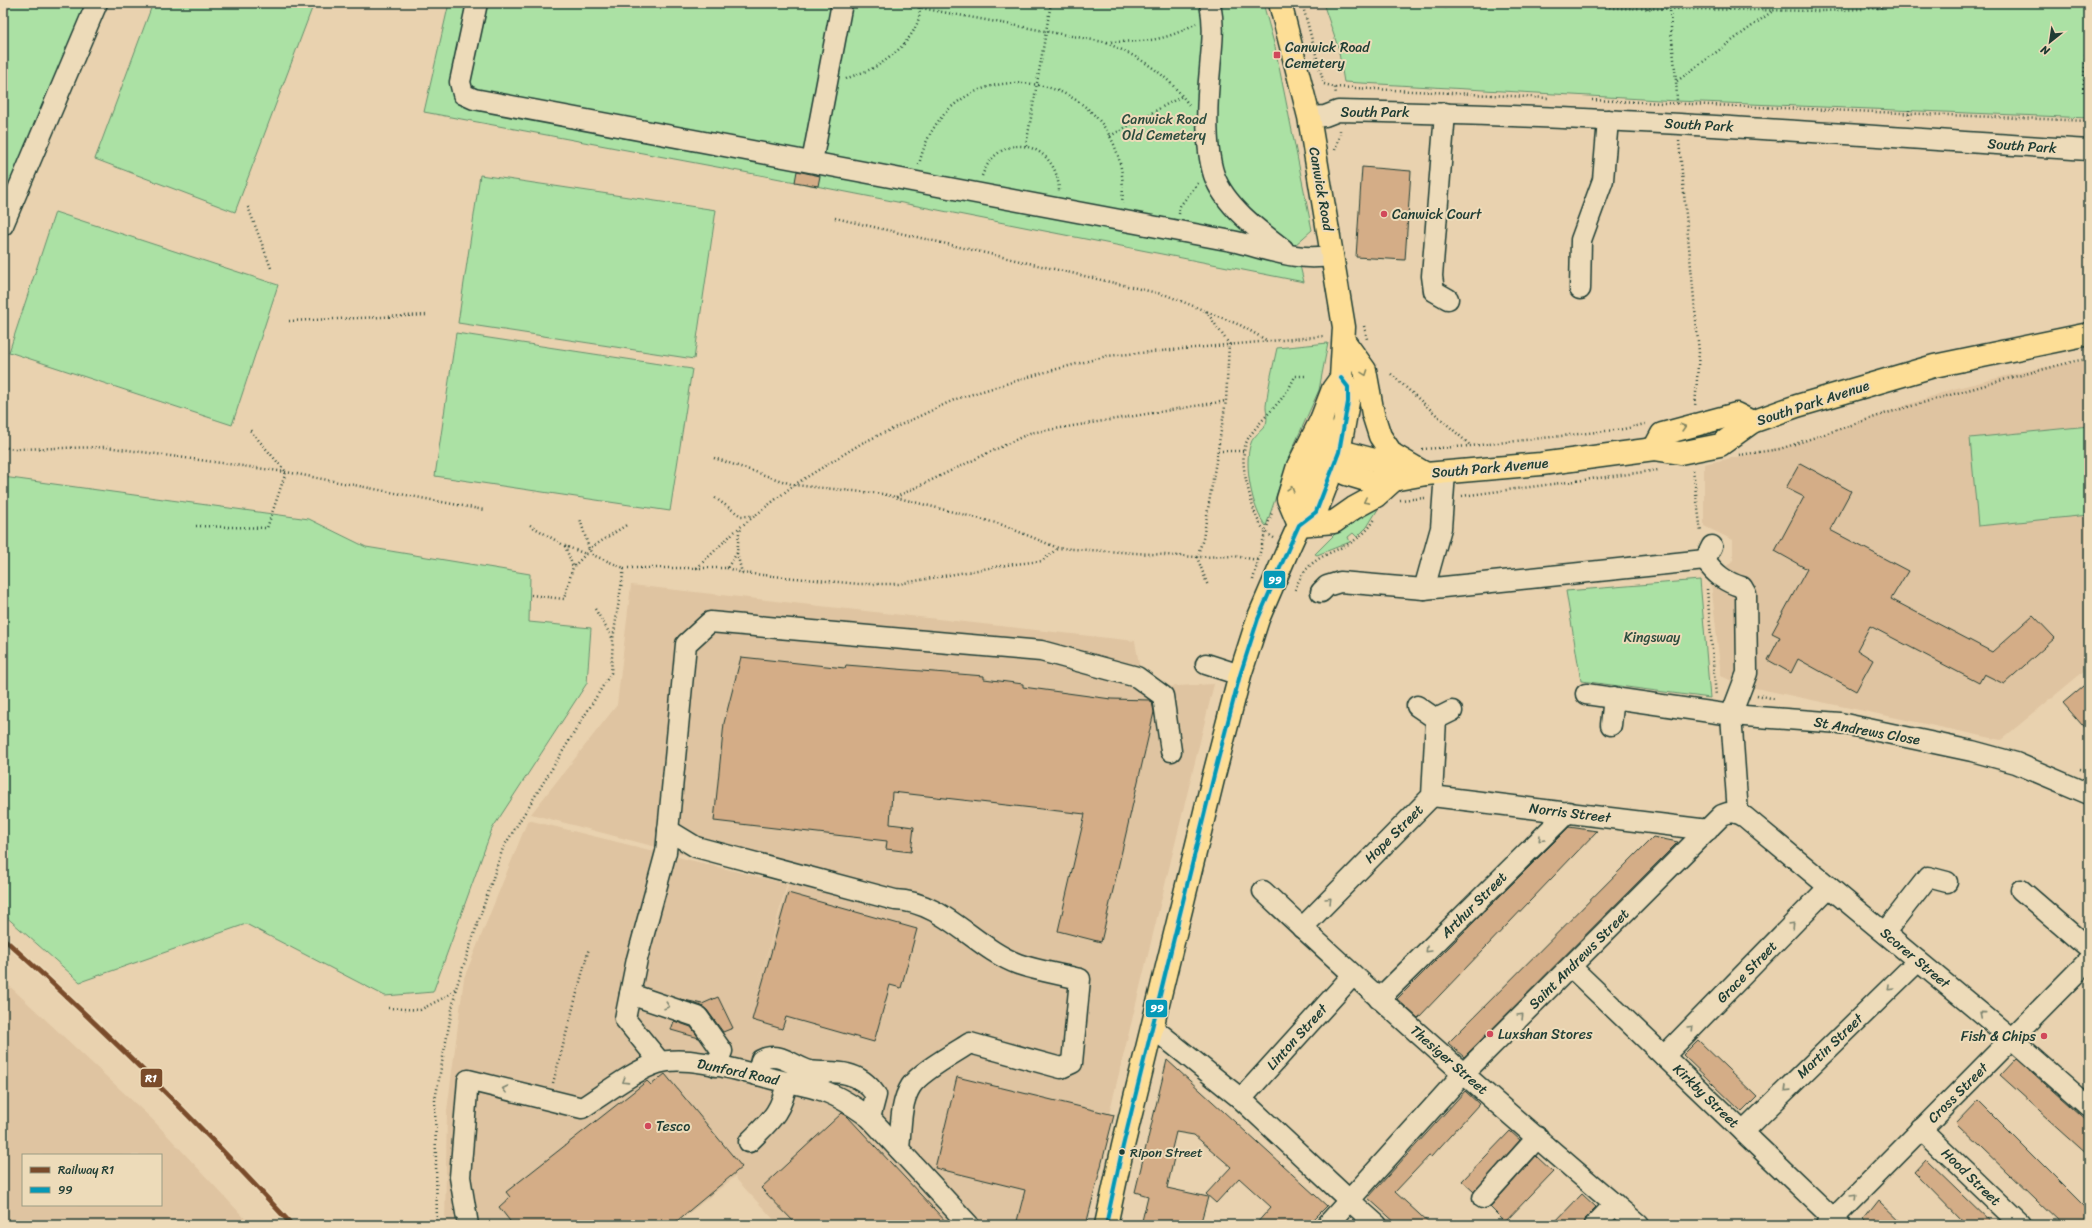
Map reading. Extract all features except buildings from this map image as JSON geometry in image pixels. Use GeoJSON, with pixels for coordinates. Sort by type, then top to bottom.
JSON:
{"type":"FeatureCollection","features":[{"type":"Feature","properties":{"kind":"main road","name":"Canwick Road"},"geometry":{"type":"LineString","coordinates":[[1106,1225],[1214,775],[1240,675],[1258,619],[1299,525],[1316,512],[1334,456],[1348,402],[1348,387],[1341,378],[1338,338],[1344,327],[1333,255],[1308,117],[1280,3]]}},
{"type":"Feature","properties":{"kind":"main road","name":"South Park Avenue"},"geometry":{"type":"LineString","coordinates":[[1334,456],[1346,474],[1376,483],[1397,477],[1541,464],[1654,448],[1680,453],[1720,445],[1752,422],[1797,406],[1934,366],[2089,334]]}},
{"type":"Feature","properties":{"kind":"main road"},"geometry":{"type":"LineString","coordinates":[[1338,338],[1365,370],[1373,414],[1380,436],[1392,454],[1436,473]]}},
{"type":"Feature","properties":{"kind":"main road","name":"Canwick Road"},"geometry":{"type":"LineString","coordinates":[[1299,525],[1288,499],[1298,466],[1321,420],[1333,389],[1341,378]]}},
{"type":"Feature","properties":{"kind":"main road"},"geometry":{"type":"LineString","coordinates":[[1321,420],[1334,456]]}},
{"type":"Feature","properties":{"kind":"main road"},"geometry":{"type":"LineString","coordinates":[[1299,525],[1334,522],[1354,508],[1376,496],[1397,477]]}},
{"type":"Feature","properties":{"kind":"street"},"geometry":{"type":"LineString","coordinates":[[3,225],[97,3]]}},
{"type":"Feature","properties":{"kind":"street"},"geometry":{"type":"LineString","coordinates":[[477,3],[460,82],[463,94],[474,99],[1232,240],[1291,256],[1310,258],[1333,255]]}},
{"type":"Feature","properties":{"kind":"street"},"geometry":{"type":"LineString","coordinates":[[812,162],[842,3]]}},
{"type":"Feature","properties":{"kind":"street"},"geometry":{"type":"LineString","coordinates":[[1210,4],[1214,32],[1210,70],[1208,139],[1214,175],[1225,195],[1245,218],[1291,256]]}},
{"type":"Feature","properties":{"kind":"street","name":"South Park"},"geometry":{"type":"LineString","coordinates":[[1308,117],[1325,116],[1338,111],[1445,113],[1608,120],[2089,150]]}},
{"type":"Feature","properties":{"kind":"street"},"geometry":{"type":"LineString","coordinates":[[1445,113],[1432,276],[1434,291],[1448,299]]}},
{"type":"Feature","properties":{"kind":"street"},"geometry":{"type":"LineString","coordinates":[[1580,289],[1581,240],[1603,180],[1608,120]]}},
{"type":"Feature","properties":{"kind":"street"},"geometry":{"type":"LineString","coordinates":[[1232,240],[1245,218]]}},
{"type":"Feature","properties":{"kind":"street"},"geometry":{"type":"LineString","coordinates":[[1424,589],[1441,528],[1444,498],[1436,473]]}},
{"type":"Feature","properties":{"kind":"street"},"geometry":{"type":"LineString","coordinates":[[1321,592],[1327,586],[1340,582],[1424,589],[1710,559],[1730,584],[1742,587],[1746,594],[1747,673],[1741,685],[1731,714],[1738,813]]}},
{"type":"Feature","properties":{"kind":"street"},"geometry":{"type":"LineString","coordinates":[[660,1062],[625,1019],[637,959],[666,852],[686,644],[710,622],[1041,651],[1130,675],[1137,677],[1163,696],[1171,751]]}},
{"type":"Feature","properties":{"kind":"street"},"geometry":{"type":"LineString","coordinates":[[1206,664],[1240,675]]}},
{"type":"Feature","properties":{"kind":"street","name":"St Andrews Close"},"geometry":{"type":"LineString","coordinates":[[1586,694],[1731,714],[1840,724],[1972,751],[2016,763],[2089,794]]}},
{"type":"Feature","properties":{"kind":"street"},"geometry":{"type":"LineString","coordinates":[[1611,725],[1614,697]]}},
{"type":"Feature","properties":{"kind":"street","name":"Hope Street"},"geometry":{"type":"LineString","coordinates":[[1302,928],[1432,796],[1444,715],[1417,706]]}},
{"type":"Feature","properties":{"kind":"street","name":"Norris Street"},"geometry":{"type":"LineString","coordinates":[[1432,796],[1708,830]]}},
{"type":"Feature","properties":{"kind":"street","name":"Arthur Street"},"geometry":{"type":"LineString","coordinates":[[1379,999],[1568,812]]}},
{"type":"Feature","properties":{"kind":"street","name":"Saint Andrews Street"},"geometry":{"type":"LineString","coordinates":[[1327,1225],[1463,1074],[1722,815],[1729,812],[1738,813]]}},
{"type":"Feature","properties":{"kind":"street","name":"Scorer Street"},"geometry":{"type":"LineString","coordinates":[[1738,813],[2012,1039],[2089,1107]]}},
{"type":"Feature","properties":{"kind":"street"},"geometry":{"type":"LineString","coordinates":[[668,830],[696,847],[746,862],[895,900],[908,900],[960,926],[981,944],[1018,964],[1080,979],[1072,1063],[1060,1068],[970,1043],[934,1065],[911,1085],[904,1104],[899,1149]]}},
{"type":"Feature","properties":{"kind":"street"},"geometry":{"type":"LineString","coordinates":[[1884,932],[1928,877],[1947,882]]}},
{"type":"Feature","properties":{"kind":"street","name":"Grace Street"},"geometry":{"type":"LineString","coordinates":[[1664,1056],[1829,887]]}},
{"type":"Feature","properties":{"kind":"street"},"geometry":{"type":"LineString","coordinates":[[2021,890],[2089,949]]}},
{"type":"Feature","properties":{"kind":"street","name":"Thesiger Street"},"geometry":{"type":"LineString","coordinates":[[1263,891],[1379,999],[1463,1074],[1639,1225]]}},
{"type":"Feature","properties":{"kind":"street","name":"Cross Street"},"geometry":{"type":"LineString","coordinates":[[1833,1223],[1921,1129],[2089,960]]}},
{"type":"Feature","properties":{"kind":"street","name":"Martin Street"},"geometry":{"type":"LineString","coordinates":[[1743,1132],[1918,961]]}},
{"type":"Feature","properties":{"kind":"street","name":"Kirkby Street"},"geometry":{"type":"LineString","coordinates":[[1571,967],[1743,1132],[1833,1223]]}},
{"type":"Feature","properties":{"kind":"street","name":"Linton Street"},"geometry":{"type":"LineString","coordinates":[[1241,1099],[1353,975]]}},
{"type":"Feature","properties":{"kind":"street"},"geometry":{"type":"LineString","coordinates":[[630,994],[698,1017],[722,1051],[716,1066]]}},
{"type":"Feature","properties":{"kind":"street"},"geometry":{"type":"LineString","coordinates":[[1153,1028],[1241,1099],[1350,1201],[1378,1225]]}},
{"type":"Feature","properties":{"kind":"street"},"geometry":{"type":"LineString","coordinates":[[757,1075],[761,1060],[768,1056],[783,1059],[809,1070],[847,1074],[869,1084],[876,1095],[870,1118]]}},
{"type":"Feature","properties":{"kind":"street","name":"Dunford Road"},"geometry":{"type":"LineString","coordinates":[[468,1225],[460,1177],[468,1080],[582,1108],[647,1067],[660,1062],[694,1062],[817,1089],[836,1096],[856,1107],[870,1118],[969,1225]]}},
{"type":"Feature","properties":{"kind":"street"},"geometry":{"type":"LineString","coordinates":[[749,1142],[776,1113],[783,1101],[787,1082]]}},
{"type":"Feature","properties":{"kind":"street","name":"Hood Street"},"geometry":{"type":"LineString","coordinates":[[1921,1129],[2020,1225]]}},
{"type":"Feature","properties":{"kind":"street"},"geometry":{"type":"LineString","coordinates":[[1483,1198],[1538,1137]]}},
{"type":"Feature","properties":{"kind":"street"},"geometry":{"type":"LineString","coordinates":[[1595,1225],[1614,1204]]}},
{"type":"Feature","properties":{"kind":"path"},"geometry":{"type":"LineString","coordinates":[[894,3],[1046,30],[1104,42],[1131,54],[1162,73],[1190,107]]}},
{"type":"Feature","properties":{"kind":"path"},"geometry":{"type":"LineString","coordinates":[[824,99],[837,85],[853,75],[874,68],[892,56],[909,37],[917,23],[920,8],[919,3]]}},
{"type":"Feature","properties":{"kind":"path"},"geometry":{"type":"LineString","coordinates":[[1026,146],[1051,3]]}},
{"type":"Feature","properties":{"kind":"path"},"geometry":{"type":"LineString","coordinates":[[1302,3],[1324,84],[1335,87],[1550,98]]}},
{"type":"Feature","properties":{"kind":"path"},"geometry":{"type":"LineString","coordinates":[[1421,3],[1445,7],[1496,3]]}},
{"type":"Feature","properties":{"kind":"path"},"geometry":{"type":"LineString","coordinates":[[1594,3],[1612,8],[1823,11],[1879,8],[1904,3]]}},
{"type":"Feature","properties":{"kind":"path"},"geometry":{"type":"LineString","coordinates":[[1670,3],[1677,80],[1677,103]]}},
{"type":"Feature","properties":{"kind":"path"},"geometry":{"type":"LineString","coordinates":[[1728,9],[1732,3]]}},
{"type":"Feature","properties":{"kind":"path"},"geometry":{"type":"LineString","coordinates":[[1104,42],[1153,40],[1178,34],[1204,17],[1210,4]]}},
{"type":"Feature","properties":{"kind":"path"},"geometry":{"type":"LineString","coordinates":[[2083,92],[2088,57],[2089,8]]}},
{"type":"Feature","properties":{"kind":"path"},"geometry":{"type":"LineString","coordinates":[[1677,80],[1774,10]]}},
{"type":"Feature","properties":{"kind":"path"},"geometry":{"type":"LineString","coordinates":[[916,181],[922,153],[931,133],[944,116],[960,102],[979,90],[1000,84],[1038,84],[1062,92],[1083,104],[1101,121],[1116,149],[1124,186],[1120,220]]}},
{"type":"Feature","properties":{"kind":"path"},"geometry":{"type":"LineString","coordinates":[[1335,87],[1337,97]]}},
{"type":"Feature","properties":{"kind":"path"},"geometry":{"type":"LineString","coordinates":[[1110,136],[1182,96]]}},
{"type":"Feature","properties":{"kind":"path"},"geometry":{"type":"LineString","coordinates":[[1590,100],[2089,121]]}},
{"type":"Feature","properties":{"kind":"path"},"geometry":{"type":"LineString","coordinates":[[1336,158],[1335,150],[1340,134]]}},
{"type":"Feature","properties":{"kind":"path"},"geometry":{"type":"LineString","coordinates":[[1678,135],[1684,211],[1699,352],[1693,411]]}},
{"type":"Feature","properties":{"kind":"path"},"geometry":{"type":"LineString","coordinates":[[978,192],[982,175],[990,159],[1003,150],[1014,146],[1026,146],[1035,149],[1052,162],[1059,179],[1057,208]]}},
{"type":"Feature","properties":{"kind":"path"},"geometry":{"type":"LineString","coordinates":[[1177,230],[1180,206],[1195,185],[1214,175]]}},
{"type":"Feature","properties":{"kind":"path"},"geometry":{"type":"LineString","coordinates":[[248,207],[271,268]]}},
{"type":"Feature","properties":{"kind":"path"},"geometry":{"type":"LineString","coordinates":[[835,218],[1166,295],[1240,325],[1268,341]]}},
{"type":"Feature","properties":{"kind":"path"},"geometry":{"type":"LineString","coordinates":[[1206,311],[1229,344],[1226,401],[1203,539],[1197,557],[1208,586]]}},
{"type":"Feature","properties":{"kind":"path"},"geometry":{"type":"LineString","coordinates":[[289,321],[428,314]]}},
{"type":"Feature","properties":{"kind":"path"},"geometry":{"type":"LineString","coordinates":[[1363,319],[1367,342]]}},
{"type":"Feature","properties":{"kind":"path"},"geometry":{"type":"LineString","coordinates":[[697,568],[744,524],[794,485],[862,443],[956,399],[1042,372],[1107,356],[1229,344],[1338,338]]}},
{"type":"Feature","properties":{"kind":"path"},"geometry":{"type":"LineString","coordinates":[[1734,456],[1780,449],[1886,413],[2010,378],[2075,361],[2089,359]]}},
{"type":"Feature","properties":{"kind":"path"},"geometry":{"type":"LineString","coordinates":[[1391,374],[1471,446]]}},
{"type":"Feature","properties":{"kind":"path"},"geometry":{"type":"LineString","coordinates":[[1265,533],[1253,508],[1244,474],[1245,451],[1249,438],[1290,390],[1295,376],[1307,376]]}},
{"type":"Feature","properties":{"kind":"path"},"geometry":{"type":"LineString","coordinates":[[896,498],[1030,434],[1226,401]]}},
{"type":"Feature","properties":{"kind":"path"},"geometry":{"type":"LineString","coordinates":[[1416,449],[1471,446],[1624,429],[1651,423]]}},
{"type":"Feature","properties":{"kind":"path"},"geometry":{"type":"LineString","coordinates":[[249,429],[286,472]]}},
{"type":"Feature","properties":{"kind":"path"},"geometry":{"type":"LineString","coordinates":[[3,447],[14,449],[106,447],[286,472],[484,510]]}},
{"type":"Feature","properties":{"kind":"path"},"geometry":{"type":"LineString","coordinates":[[1218,451],[1245,451]]}},
{"type":"Feature","properties":{"kind":"path"},"geometry":{"type":"LineString","coordinates":[[714,458],[794,485],[883,494],[1000,524],[1058,548],[1197,557],[1234,556],[1258,560]]}},
{"type":"Feature","properties":{"kind":"path"},"geometry":{"type":"LineString","coordinates":[[1398,500],[1444,498],[1660,470]]}},
{"type":"Feature","properties":{"kind":"path"},"geometry":{"type":"LineString","coordinates":[[196,526],[267,528],[286,472]]}},
{"type":"Feature","properties":{"kind":"path"},"geometry":{"type":"LineString","coordinates":[[715,498],[741,516],[754,516]]}},
{"type":"Feature","properties":{"kind":"path"},"geometry":{"type":"LineString","coordinates":[[1295,590],[1298,581],[1312,562],[1319,557],[1340,549],[1358,539],[1366,532],[1377,515]]}},
{"type":"Feature","properties":{"kind":"path"},"geometry":{"type":"LineString","coordinates":[[580,519],[589,549],[593,555],[624,568],[727,568],[742,573],[858,584],[898,584],[1006,565],[1042,561],[1058,548]]}},
{"type":"Feature","properties":{"kind":"path"},"geometry":{"type":"LineString","coordinates":[[531,595],[564,599],[573,567],[589,549],[628,524]]}},
{"type":"Feature","properties":{"kind":"path"},"geometry":{"type":"LineString","coordinates":[[742,573],[737,553],[739,533],[744,524]]}},
{"type":"Feature","properties":{"kind":"path"},"geometry":{"type":"LineString","coordinates":[[530,525],[565,546],[586,554]]}},
{"type":"Feature","properties":{"kind":"path"},"geometry":{"type":"LineString","coordinates":[[565,546],[573,567]]}},
{"type":"Feature","properties":{"kind":"path"},"geometry":{"type":"LineString","coordinates":[[727,568],[737,553]]}},
{"type":"Feature","properties":{"kind":"path"},"geometry":{"type":"LineString","coordinates":[[438,1225],[435,1100],[456,988],[503,848],[611,673],[613,639],[624,568]]}},
{"type":"Feature","properties":{"kind":"path"},"geometry":{"type":"LineString","coordinates":[[595,609],[613,639]]}},
{"type":"Feature","properties":{"kind":"path"},"geometry":{"type":"LineString","coordinates":[[549,1100],[589,948]]}},
{"type":"Feature","properties":{"kind":"path"},"geometry":{"type":"LineString","coordinates":[[388,1008],[420,1010],[447,996],[456,988]]}},
{"type":"Feature","properties":{"kind":"shaded area"},"geometry":{"type":"Polygon","coordinates":[[[2089,360],[2089,667],[2001,740],[1741,685],[1721,676],[1711,582],[1733,560],[1733,540],[1704,526],[1704,464],[1795,444],[1953,389],[2034,369],[2089,360]]]}},
{"type":"Feature","properties":{"kind":"shaded area"},"geometry":{"type":"Polygon","coordinates":[[[631,585],[1135,641],[1143,688],[1214,684],[1082,1225],[779,1225],[737,1180],[736,1176],[674,1225],[445,1225],[447,1111],[464,978],[528,820],[787,884],[758,986],[789,882],[531,814],[617,705],[631,585]]]}},
{"type":"Feature","properties":{"kind":"shaded area"},"geometry":{"type":"Polygon","coordinates":[[[3,980],[153,1120],[251,1225],[3,1225],[3,980]]]}},
{"type":"Feature","properties":{"kind":"green space"},"geometry":{"type":"Polygon","coordinates":[[[3,3],[107,3],[23,203],[3,196],[3,3]]]}},
{"type":"Feature","properties":{"kind":"green space"},"geometry":{"type":"Polygon","coordinates":[[[153,3],[314,3],[235,212],[95,159],[153,3]]]}},
{"type":"Feature","properties":{"kind":"green space","name":"Canwick Road Old Cemetery"},"geometry":{"type":"Polygon","coordinates":[[[449,3],[1263,3],[1275,47],[1312,230],[1295,245],[1304,282],[765,176],[424,112],[449,3]]]}},
{"type":"Feature","properties":{"kind":"green space"},"geometry":{"type":"Polygon","coordinates":[[[1323,3],[2089,3],[2089,118],[1677,101],[1344,82],[1338,47],[1323,3]]]}},
{"type":"Feature","properties":{"kind":"green space"},"geometry":{"type":"Polygon","coordinates":[[[480,175],[716,210],[694,359],[458,323],[480,175]]]}},
{"type":"Feature","properties":{"kind":"green space"},"geometry":{"type":"Polygon","coordinates":[[[55,212],[278,285],[232,425],[9,352],[55,212]]]}},
{"type":"Feature","properties":{"kind":"green space"},"geometry":{"type":"Polygon","coordinates":[[[456,333],[692,369],[670,511],[435,476],[456,333]]]}},
{"type":"Feature","properties":{"kind":"green space"},"geometry":{"type":"Polygon","coordinates":[[[1328,343],[1319,390],[1291,452],[1266,526],[1261,519],[1253,498],[1250,486],[1248,462],[1252,440],[1267,422],[1266,406],[1277,348],[1328,343]]]}},
{"type":"Feature","properties":{"kind":"green space"},"geometry":{"type":"Polygon","coordinates":[[[2089,426],[2089,515],[1978,526],[1970,438],[2089,426]]]}},
{"type":"Feature","properties":{"kind":"green space"},"geometry":{"type":"Polygon","coordinates":[[[3,477],[309,519],[366,547],[530,574],[529,622],[591,628],[587,683],[492,829],[433,992],[385,996],[246,924],[80,982],[3,914],[3,477]]]}},
{"type":"Feature","properties":{"kind":"green space"},"geometry":{"type":"Polygon","coordinates":[[[1377,507],[1378,509],[1367,527],[1357,537],[1353,533],[1348,537],[1350,542],[1317,555],[1315,554],[1342,527],[1377,507]]]}},
{"type":"Feature","properties":{"kind":"green space","name":"Kingsway"},"geometry":{"type":"Polygon","coordinates":[[[1700,580],[1710,698],[1581,681],[1566,591],[1700,580]]]}},
{"type":"Feature","properties":{"kind":"rail line","name":"R1"},"geometry":{"type":"LineString","coordinates":[[3,938],[115,1042],[222,1150],[292,1225]]}},
{"type":"Feature","properties":{"kind":"transit line","name":"99"},"geometry":{"type":"LineString","coordinates":[[1106,1225],[1123,1146],[1240,675],[1258,619],[1289,547],[1299,525],[1316,512],[1339,452],[1348,402],[1348,387],[1341,378]]}},
{"type":"Feature","properties":{"kind":"place","name":"Canwick Road Cemetery"},"geometry":{"type":"Point","coordinates":[1277,55]}},
{"type":"Feature","properties":{"kind":"place","name":"Canwick Court"},"geometry":{"type":"Point","coordinates":[1384,214]}},
{"type":"Feature","properties":{"kind":"place","name":"Luxshan Stores"},"geometry":{"type":"Point","coordinates":[1490,1034]}},
{"type":"Feature","properties":{"kind":"place","name":"Fish & Chips"},"geometry":{"type":"Point","coordinates":[2044,1036]}},
{"type":"Feature","properties":{"kind":"place","name":"Tesco"},"geometry":{"type":"Point","coordinates":[648,1126]}},
{"type":"Feature","properties":{"kind":"place","name":"Ripon Street"},"geometry":{"type":"Point","coordinates":[1122,1152]}}]}
